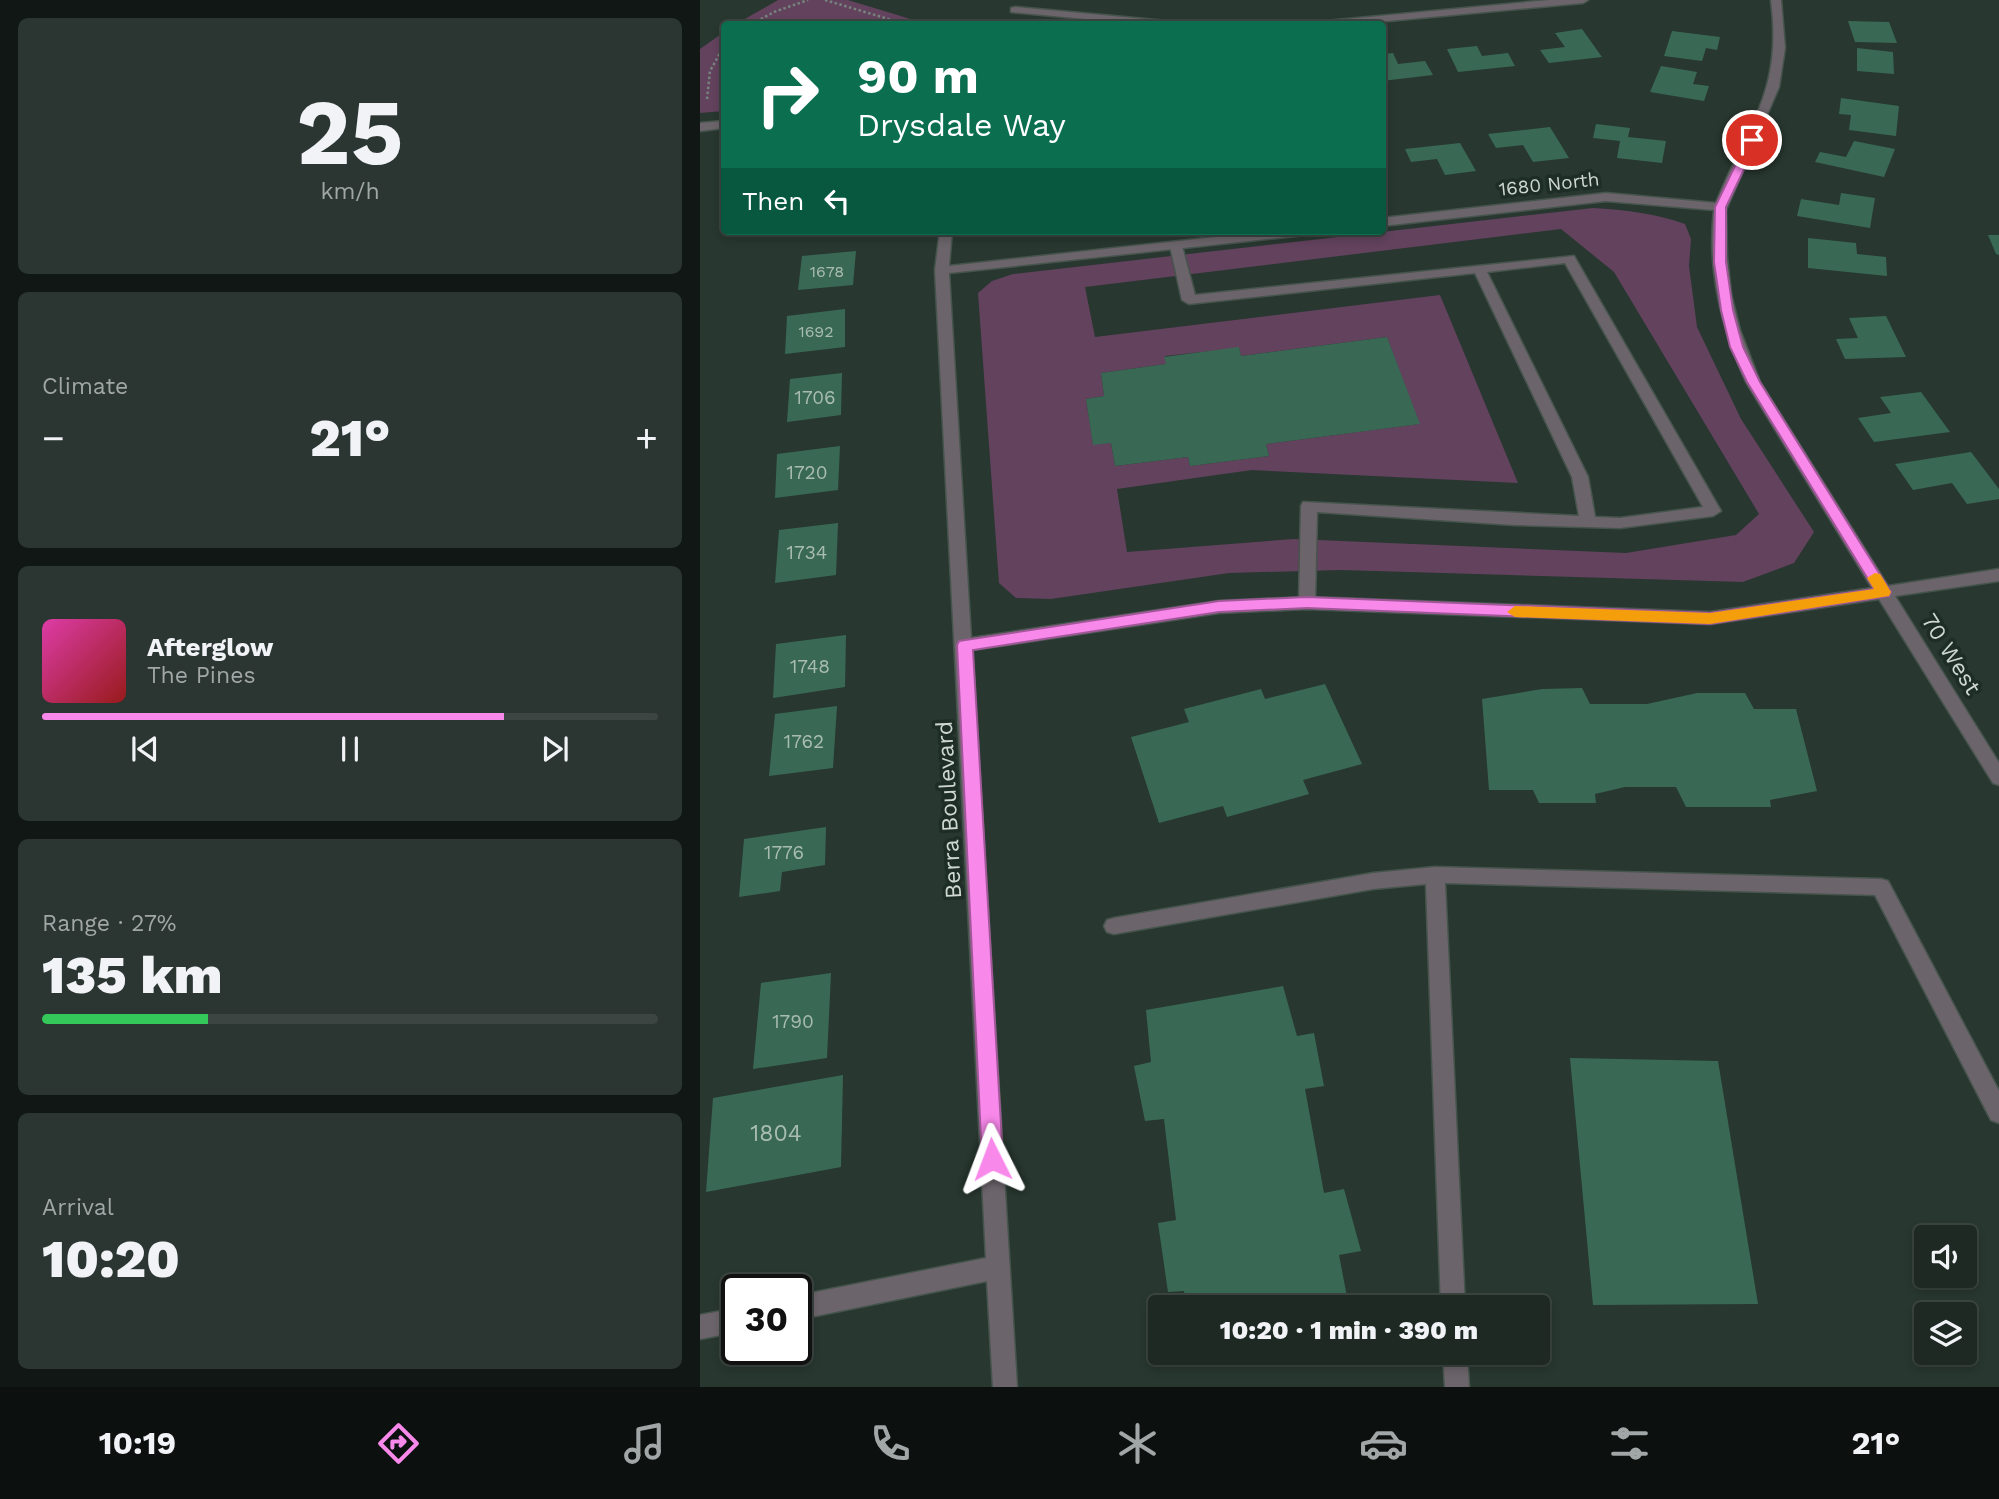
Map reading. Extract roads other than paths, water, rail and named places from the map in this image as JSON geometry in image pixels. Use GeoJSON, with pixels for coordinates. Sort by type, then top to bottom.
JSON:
{"type":"FeatureCollection","features":[{"type":"Feature","properties":{"kind":"street"},"geometry":{"type":"LineString","coordinates":[[1024,0],[1013,13],[1125,21]]}},
{"type":"Feature","properties":{"kind":"street"},"geometry":{"type":"LineString","coordinates":[[1358,21],[1583,0]]}},
{"type":"Feature","properties":{"kind":"street"},"geometry":{"type":"LineString","coordinates":[[1721,207],[1774,95],[1782,31],[1776,0]]}},
{"type":"Feature","properties":{"kind":"street"},"geometry":{"type":"LineString","coordinates":[[700,127],[721,125]]}},
{"type":"Feature","properties":{"kind":"street","name":"1680 North"},"geometry":{"type":"LineString","coordinates":[[1386,222],[1605,197],[1721,207]]}},
{"type":"Feature","properties":{"kind":"street","name":"70 West"},"geometry":{"type":"LineString","coordinates":[[1721,207],[1720,262],[1727,310],[1737,347],[1753,382],[1999,778]]}},
{"type":"Feature","properties":{"kind":"street","name":"Berra Boulevard"},"geometry":{"type":"LineString","coordinates":[[946,235],[942,270],[1005,1387]]}},
{"type":"Feature","properties":{"kind":"street"},"geometry":{"type":"LineString","coordinates":[[942,270],[1271,235]]}},
{"type":"Feature","properties":{"kind":"street"},"geometry":{"type":"LineString","coordinates":[[1176,246],[1189,300],[1569,259],[1713,511],[1620,523],[1514,520],[1309,506],[1307,603]]}},
{"type":"Feature","properties":{"kind":"street"},"geometry":{"type":"LineString","coordinates":[[1480,270],[1580,477],[1588,522]]}},
{"type":"Feature","properties":{"kind":"street"},"geometry":{"type":"LineString","coordinates":[[965,645],[1219,607],[1307,603],[1710,618],[1999,575]]}},
{"type":"Feature","properties":{"kind":"street"},"geometry":{"type":"LineString","coordinates":[[1114,926],[1373,881],[1435,875],[1881,887],[1999,1113]]}},
{"type":"Feature","properties":{"kind":"street"},"geometry":{"type":"LineString","coordinates":[[1435,875],[1452,1295]]}},
{"type":"Feature","properties":{"kind":"street"},"geometry":{"type":"LineString","coordinates":[[812,1305],[998,1267]]}},
{"type":"Feature","properties":{"kind":"street"},"geometry":{"type":"LineString","coordinates":[[700,1327],[721,1323]]}},
{"type":"Feature","properties":{"kind":"street"},"geometry":{"type":"LineString","coordinates":[[1456,1365],[1457,1387]]}}]}
